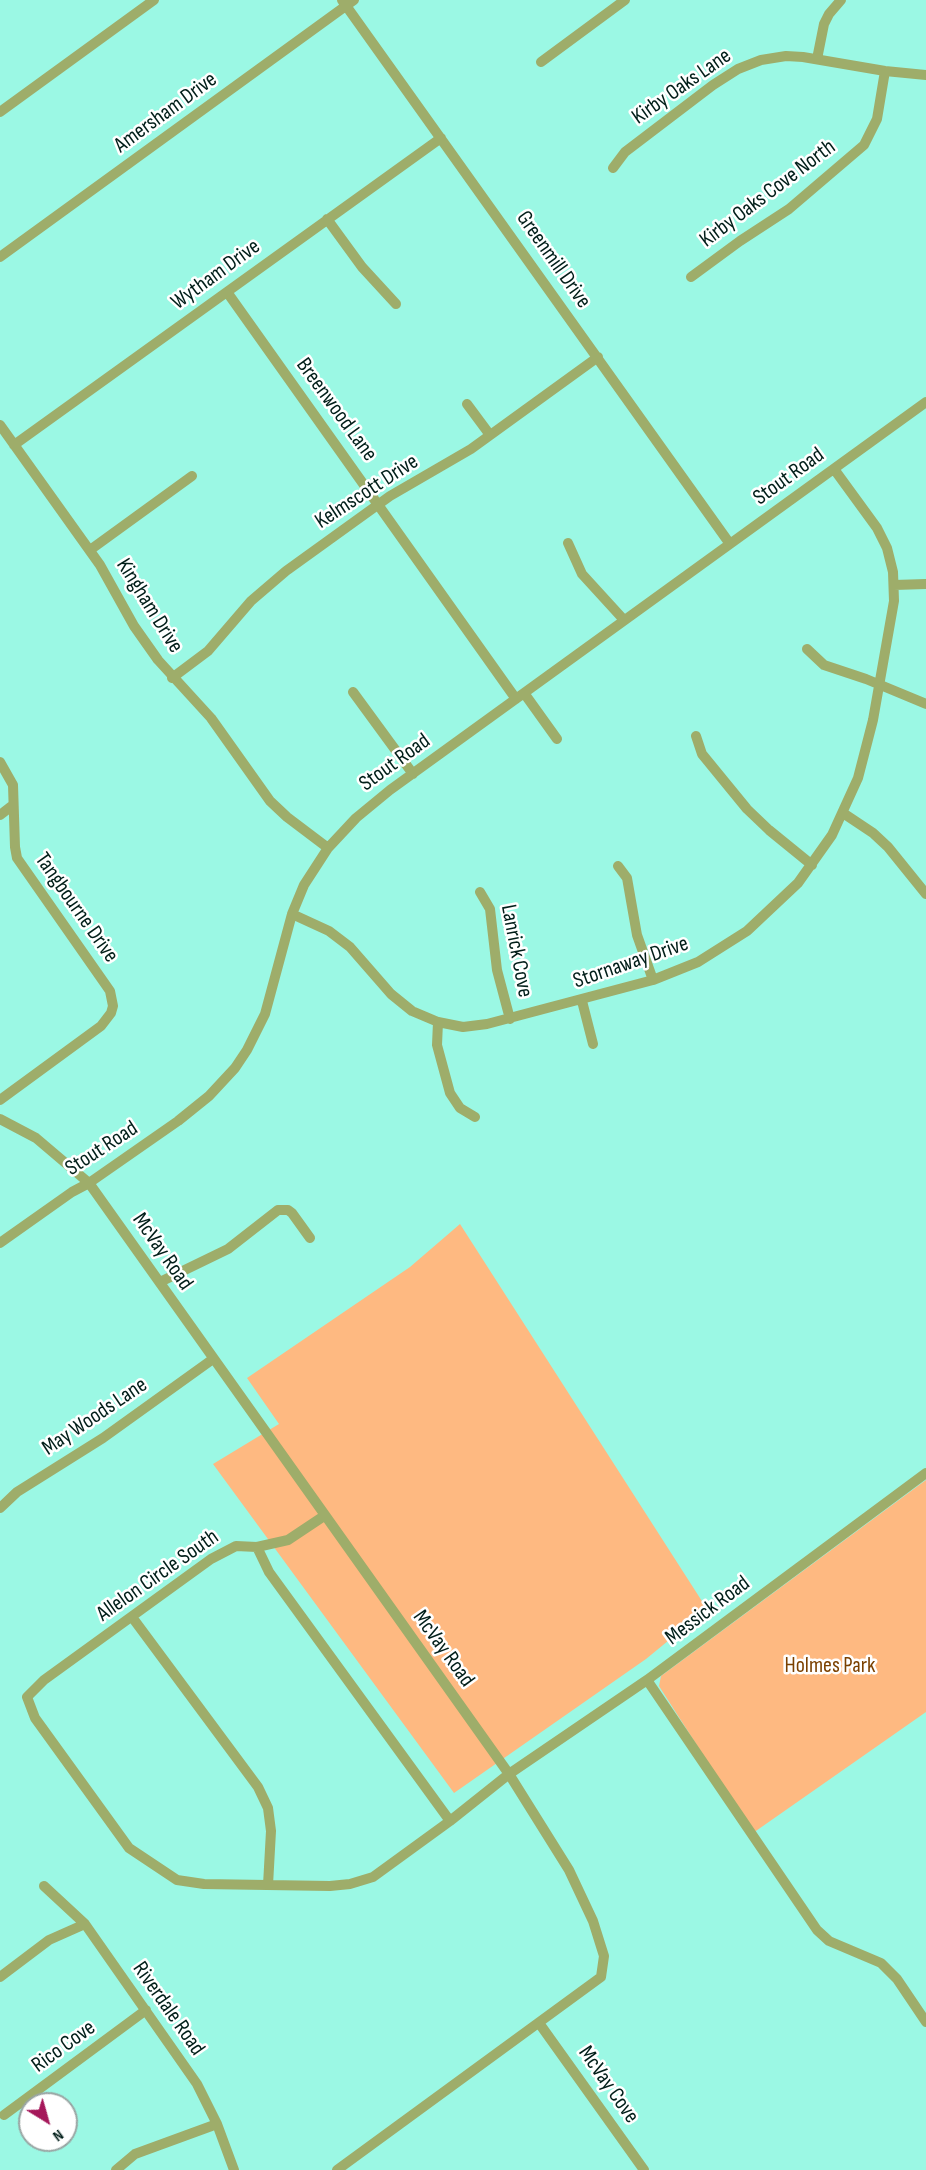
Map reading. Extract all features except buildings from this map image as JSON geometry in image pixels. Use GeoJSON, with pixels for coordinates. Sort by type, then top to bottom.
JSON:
{"type":"FeatureCollection","features":[{"type":"Feature","properties":{"kind":"street"},"geometry":{"type":"LineString","coordinates":[[0,112],[154,0]]}},
{"type":"Feature","properties":{"kind":"street"},"geometry":{"type":"LineString","coordinates":[[541,62],[625,0]]}},
{"type":"Feature","properties":{"kind":"street"},"geometry":{"type":"LineString","coordinates":[[817,59],[824,24],[841,0]]}},
{"type":"Feature","properties":{"kind":"street","name":"Greenmill Drive"},"geometry":{"type":"LineString","coordinates":[[348,2],[441,138],[730,544]]}},
{"type":"Feature","properties":{"kind":"street","name":"Amersham Drive"},"geometry":{"type":"LineString","coordinates":[[0,257],[348,2]]}},
{"type":"Feature","properties":{"kind":"street","name":"Kirby Oaks Lane"},"geometry":{"type":"LineString","coordinates":[[613,168],[619,158],[639,140],[738,69],[774,57],[803,57],[885,71],[926,75]]}},
{"type":"Feature","properties":{"kind":"street","name":"Kirby Oaks Cove North"},"geometry":{"type":"LineString","coordinates":[[691,277],[789,209],[864,145],[876,119],[885,71]]}},
{"type":"Feature","properties":{"kind":"street","name":"Wytham Drive"},"geometry":{"type":"LineString","coordinates":[[14,445],[441,138]]}},
{"type":"Feature","properties":{"kind":"street"},"geometry":{"type":"LineString","coordinates":[[327,219],[362,267],[396,304]]}},
{"type":"Feature","properties":{"kind":"street","name":"Breenwood Lane"},"geometry":{"type":"LineString","coordinates":[[226,292],[520,696],[557,739]]}},
{"type":"Feature","properties":{"kind":"street","name":"Kelmscott Drive"},"geometry":{"type":"LineString","coordinates":[[172,678],[208,651],[268,586],[379,504],[404,487],[455,459],[598,357]]}},
{"type":"Feature","properties":{"kind":"street","name":"Stout Road"},"geometry":{"type":"LineString","coordinates":[[0,1243],[72,1192],[90,1183],[194,1108],[235,1068],[257,1033],[265,1014],[292,914],[304,885],[328,848],[356,818],[412,774],[926,402]]}},
{"type":"Feature","properties":{"kind":"street"},"geometry":{"type":"LineString","coordinates":[[467,404],[490,435]]}},
{"type":"Feature","properties":{"kind":"street","name":"Kingham Drive"},"geometry":{"type":"LineString","coordinates":[[0,424],[90,550],[109,579],[134,626],[172,678],[211,718],[270,801],[328,848]]}},
{"type":"Feature","properties":{"kind":"street","name":"Stornaway Drive"},"geometry":{"type":"LineString","coordinates":[[292,914],[329,931],[344,942],[360,956],[383,986],[399,1001],[418,1014],[450,1026],[475,1026],[582,1001],[653,980],[698,962],[735,940],[782,899],[812,865],[832,835],[843,813],[868,745],[892,613],[894,585],[891,561],[881,536],[834,469]]}},
{"type":"Feature","properties":{"kind":"street"},"geometry":{"type":"LineString","coordinates":[[90,550],[192,476]]}},
{"type":"Feature","properties":{"kind":"street"},"geometry":{"type":"LineString","coordinates":[[568,543],[574,561],[582,574],[624,620]]}},
{"type":"Feature","properties":{"kind":"street"},"geometry":{"type":"LineString","coordinates":[[894,585],[926,584]]}},
{"type":"Feature","properties":{"kind":"street"},"geometry":{"type":"LineString","coordinates":[[807,649],[824,665],[926,704]]}},
{"type":"Feature","properties":{"kind":"street"},"geometry":{"type":"LineString","coordinates":[[353,692],[412,774]]}},
{"type":"Feature","properties":{"kind":"street"},"geometry":{"type":"LineString","coordinates":[[696,736],[702,754],[747,809],[774,835],[812,865]]}},
{"type":"Feature","properties":{"kind":"street","name":"Tangbourne Drive"},"geometry":{"type":"LineString","coordinates":[[0,762],[13,785],[15,847],[18,861],[110,991],[113,1006],[111,1013],[101,1026],[0,1100]]}},
{"type":"Feature","properties":{"kind":"street"},"geometry":{"type":"LineString","coordinates":[[0,815],[14,806]]}},
{"type":"Feature","properties":{"kind":"street"},"geometry":{"type":"LineString","coordinates":[[843,813],[865,827],[888,847],[926,894]]}},
{"type":"Feature","properties":{"kind":"street"},"geometry":{"type":"LineString","coordinates":[[618,866],[627,878],[637,934],[653,980]]}},
{"type":"Feature","properties":{"kind":"street","name":"Lanrick Cove"},"geometry":{"type":"LineString","coordinates":[[480,892],[490,909],[497,970],[510,1018]]}},
{"type":"Feature","properties":{"kind":"street"},"geometry":{"type":"LineString","coordinates":[[582,1001],[593,1044]]}},
{"type":"Feature","properties":{"kind":"street"},"geometry":{"type":"LineString","coordinates":[[438,1022],[437,1045],[450,1093],[460,1108],[476,1117]]}},
{"type":"Feature","properties":{"kind":"street","name":"McVay Road"},"geometry":{"type":"LineString","coordinates":[[0,1119],[36,1138],[90,1183],[509,1774],[569,1870],[593,1921],[604,1956],[601,1977],[337,2170]]}},
{"type":"Feature","properties":{"kind":"street"},"geometry":{"type":"LineString","coordinates":[[160,1282],[228,1250],[278,1210],[288,1210],[292,1213],[310,1238]]}},
{"type":"Feature","properties":{"kind":"street","name":"May Woods Lane"},"geometry":{"type":"LineString","coordinates":[[0,1509],[17,1492],[103,1438],[213,1359]]}},
{"type":"Feature","properties":{"kind":"street","name":"Messick Road"},"geometry":{"type":"LineString","coordinates":[[27,1697],[35,1718],[129,1848],[177,1880],[204,1884],[350,1884],[373,1877],[450,1821],[509,1774],[647,1680],[926,1473]]}},
{"type":"Feature","properties":{"kind":"street","name":"Allelon Circle South"},"geometry":{"type":"LineString","coordinates":[[27,1697],[44,1680],[211,1558],[236,1546],[257,1547],[288,1540],[324,1516]]}},
{"type":"Feature","properties":{"kind":"street"},"geometry":{"type":"LineString","coordinates":[[257,1547],[269,1572],[450,1821]]}},
{"type":"Feature","properties":{"kind":"street"},"geometry":{"type":"LineString","coordinates":[[132,1617],[258,1787],[268,1808],[271,1831],[268,1885]]}},
{"type":"Feature","properties":{"kind":"street"},"geometry":{"type":"LineString","coordinates":[[647,1680],[817,1930],[830,1941],[881,1963],[897,1979],[926,2022]]}},
{"type":"Feature","properties":{"kind":"street","name":"Riverdale Road"},"geometry":{"type":"LineString","coordinates":[[44,1886],[85,1924],[197,2084],[217,2124],[234,2170]]}},
{"type":"Feature","properties":{"kind":"street"},"geometry":{"type":"LineString","coordinates":[[0,1977],[49,1940],[85,1924]]}},
{"type":"Feature","properties":{"kind":"street","name":"Rico Cove"},"geometry":{"type":"LineString","coordinates":[[4,2115],[146,2010]]}},
{"type":"Feature","properties":{"kind":"street","name":"McVay Cove"},"geometry":{"type":"LineString","coordinates":[[539,2024],[644,2170]]}},
{"type":"Feature","properties":{"kind":"street"},"geometry":{"type":"LineString","coordinates":[[116,2170],[135,2154],[217,2124]]}},
{"type":"Feature","properties":{"kind":"green space"},"geometry":{"type":"Polygon","coordinates":[[[460,1224],[707,1609],[646,1659],[454,1793],[213,1464],[279,1424],[247,1378],[410,1267],[460,1224]]]}},
{"type":"Feature","properties":{"kind":"green space","name":"Holmes Park"},"geometry":{"type":"Polygon","coordinates":[[[926,1480],[926,1712],[753,1833],[659,1686],[661,1676],[926,1480]]]}}]}
